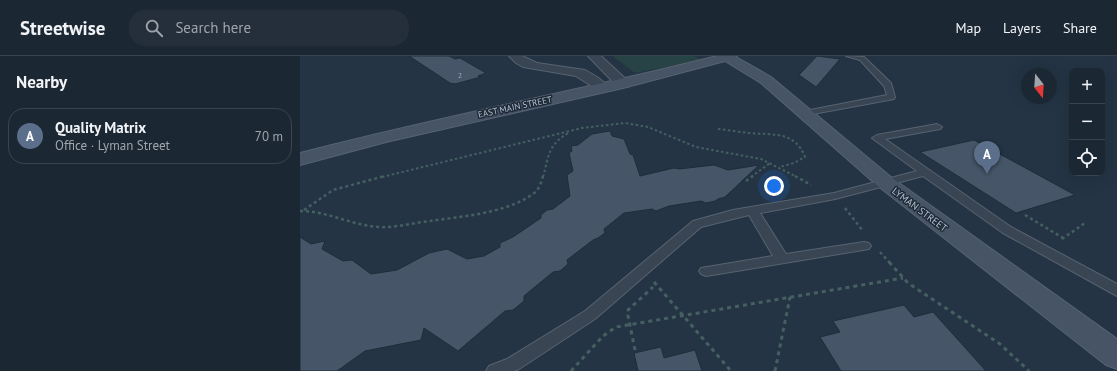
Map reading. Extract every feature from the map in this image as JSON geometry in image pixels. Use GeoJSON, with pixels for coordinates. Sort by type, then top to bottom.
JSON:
{"type":"FeatureCollection","features":[{"type":"Feature","properties":{"kind":"street"},"geometry":{"type":"LineString","coordinates":[[515,56],[521,61],[582,74],[604,88]]}},
{"type":"Feature","properties":{"kind":"street"},"geometry":{"type":"LineString","coordinates":[[582,74],[580,67],[594,56],[623,84]]}},
{"type":"Feature","properties":{"kind":"street","name":"LYMAN STREET"},"geometry":{"type":"LineString","coordinates":[[729,57],[766,80],[885,182],[1117,356]]}},
{"type":"Feature","properties":{"kind":"street","name":"EAST MAIN STREET"},"geometry":{"type":"LineString","coordinates":[[300,159],[404,132],[623,84],[729,57]]}},
{"type":"Feature","properties":{"kind":"lane"},"geometry":{"type":"LineString","coordinates":[[805,114],[891,97],[888,85],[862,58],[849,56]]}},
{"type":"Feature","properties":{"kind":"lane"},"geometry":{"type":"LineString","coordinates":[[937,127],[877,138],[1007,230],[1117,291]]}},
{"type":"Feature","properties":{"kind":"lane"},"geometry":{"type":"LineString","coordinates":[[495,371],[513,364],[590,315],[697,224],[753,211],[835,196],[925,172]]}},
{"type":"Feature","properties":{"kind":"lane"},"geometry":{"type":"LineString","coordinates":[[753,211],[782,259]]}},
{"type":"Feature","properties":{"kind":"lane"},"geometry":{"type":"LineString","coordinates":[[706,271],[864,246]]}},
{"type":"Feature","properties":{"kind":"path"},"geometry":{"type":"LineString","coordinates":[[300,211],[304,210],[333,190],[426,165],[572,130],[606,124],[625,123],[648,127],[696,147],[740,154],[770,163],[812,185]]}},
{"type":"Feature","properties":{"kind":"path"},"geometry":{"type":"LineString","coordinates":[[718,128],[785,136],[804,151],[805,157],[794,163],[779,167]]}},
{"type":"Feature","properties":{"kind":"path"},"geometry":{"type":"LineString","coordinates":[[304,210],[372,226],[380,226],[404,225],[480,213],[510,205],[535,193],[542,180],[549,152],[555,140],[572,130]]}},
{"type":"Feature","properties":{"kind":"path"},"geometry":{"type":"LineString","coordinates":[[746,181],[770,163]]}},
{"type":"Feature","properties":{"kind":"path"},"geometry":{"type":"LineString","coordinates":[[844,207],[864,231]]}},
{"type":"Feature","properties":{"kind":"path"},"geometry":{"type":"LineString","coordinates":[[1025,215],[1063,238]]}},
{"type":"Feature","properties":{"kind":"path"},"geometry":{"type":"LineString","coordinates":[[1056,243],[1085,223]]}},
{"type":"Feature","properties":{"kind":"path"},"geometry":{"type":"LineString","coordinates":[[879,250],[908,283],[1000,344],[1029,371]]}},
{"type":"Feature","properties":{"kind":"path"},"geometry":{"type":"LineString","coordinates":[[571,371],[603,336],[616,327],[903,278]]}},
{"type":"Feature","properties":{"kind":"path"},"geometry":{"type":"LineString","coordinates":[[635,350],[627,311],[655,283],[731,371]]}},
{"type":"Feature","properties":{"kind":"path"},"geometry":{"type":"LineString","coordinates":[[775,371],[790,297]]}},
{"type":"Feature","properties":{"kind":"green space"},"geometry":{"type":"Polygon","coordinates":[[[613,56],[694,56],[703,60],[635,73],[613,56]]]}},
{"type":"Feature","properties":{"kind":"building"},"geometry":{"type":"Polygon","coordinates":[[[409,56],[449,56],[455,59],[460,58],[486,73],[478,76],[481,77],[455,84],[450,83],[409,56]]]}},
{"type":"Feature","properties":{"kind":"building"},"geometry":{"type":"Polygon","coordinates":[[[817,56],[840,59],[816,87],[799,75],[817,56]]]}},
{"type":"Feature","properties":{"kind":"building"},"geometry":{"type":"Polygon","coordinates":[[[610,131],[612,136],[624,139],[630,154],[633,155],[640,176],[674,168],[679,169],[714,165],[728,170],[759,165],[725,197],[715,201],[706,203],[701,201],[669,206],[656,211],[652,209],[624,213],[604,229],[605,233],[593,240],[567,260],[568,264],[560,271],[553,272],[524,296],[524,301],[513,310],[505,311],[458,351],[424,328],[421,340],[365,351],[337,371],[300,371],[300,237],[311,244],[325,241],[322,249],[343,261],[352,260],[371,274],[397,270],[429,253],[447,249],[467,259],[484,256],[500,247],[500,243],[513,237],[541,218],[541,215],[547,210],[553,209],[570,196],[567,175],[573,171],[569,153],[572,151],[571,146],[578,145],[592,134],[610,131]]]}},
{"type":"Feature","properties":{"kind":"building"},"geometry":{"type":"Polygon","coordinates":[[[974,140],[1075,195],[1016,213],[920,152],[974,140]]]}},
{"type":"Feature","properties":{"kind":"building"},"geometry":{"type":"Polygon","coordinates":[[[904,305],[914,317],[933,312],[986,371],[841,371],[820,337],[840,332],[833,321],[904,305]]]}},
{"type":"Feature","properties":{"kind":"building"},"geometry":{"type":"Polygon","coordinates":[[[661,347],[664,358],[695,350],[702,371],[638,371],[634,353],[661,347]]]}},
{"type":"Feature","properties":{"kind":"place","name":"Quality Matrix"},"geometry":{"type":"Point","coordinates":[987,174]}}]}
